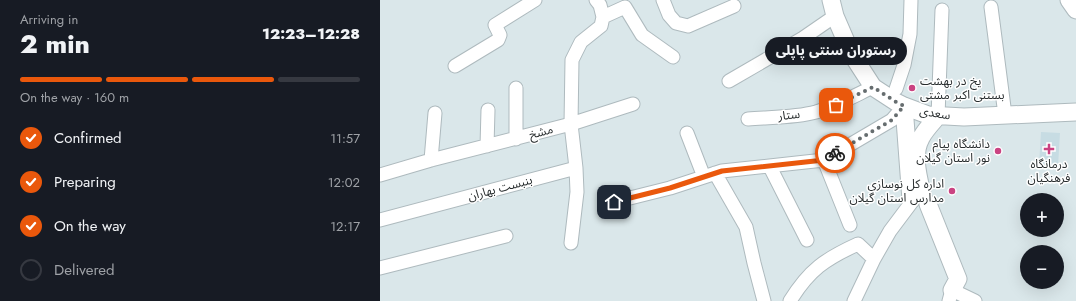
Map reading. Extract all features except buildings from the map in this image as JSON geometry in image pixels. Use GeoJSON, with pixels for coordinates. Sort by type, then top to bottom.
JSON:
{"type":"FeatureCollection","features":[{"type":"Feature","properties":{"kind":"main road","name":"سعدی"},"geometry":{"type":"LineString","coordinates":[[830,0],[835,16],[852,53],[873,87],[904,106],[919,112],[938,116],[964,117],[1076,112]]}},
{"type":"Feature","properties":{"kind":"main road"},"geometry":{"type":"LineString","coordinates":[[1069,0],[1076,10]]}},
{"type":"Feature","properties":{"kind":"main road"},"geometry":{"type":"LineString","coordinates":[[1005,115],[1020,106],[1076,103]]}},
{"type":"Feature","properties":{"kind":"main road"},"geometry":{"type":"LineString","coordinates":[[904,106],[912,151],[918,174],[918,204],[951,295]]}},
{"type":"Feature","properties":{"kind":"main road"},"geometry":{"type":"LineString","coordinates":[[912,151],[938,116]]}},
{"type":"Feature","properties":{"kind":"street"},"geometry":{"type":"LineString","coordinates":[[455,66],[498,40],[500,35],[495,25],[535,0]]}},
{"type":"Feature","properties":{"kind":"street"},"geometry":{"type":"LineString","coordinates":[[571,243],[577,192],[571,124],[572,60],[581,42],[601,26],[603,17],[600,5],[596,0]]}},
{"type":"Feature","properties":{"kind":"street"},"geometry":{"type":"LineString","coordinates":[[663,0],[669,15],[676,23],[688,26],[734,6]]}},
{"type":"Feature","properties":{"kind":"street"},"geometry":{"type":"LineString","coordinates":[[896,89],[904,65],[910,34],[910,0]]}},
{"type":"Feature","properties":{"kind":"street"},"geometry":{"type":"LineString","coordinates":[[603,17],[625,7],[642,35],[673,57]]}},
{"type":"Feature","properties":{"kind":"street"},"geometry":{"type":"LineString","coordinates":[[991,7],[1005,115]]}},
{"type":"Feature","properties":{"kind":"street"},"geometry":{"type":"LineString","coordinates":[[938,116],[942,10]]}},
{"type":"Feature","properties":{"kind":"street"},"geometry":{"type":"LineString","coordinates":[[729,82],[803,38],[835,16]]}},
{"type":"Feature","properties":{"kind":"street","name":"ستار"},"geometry":{"type":"LineString","coordinates":[[748,119],[792,116],[815,112],[836,105],[873,87]]}},
{"type":"Feature","properties":{"kind":"street"},"geometry":{"type":"LineString","coordinates":[[516,88],[516,139]]}},
{"type":"Feature","properties":{"kind":"street","name":"مشخ"},"geometry":{"type":"LineString","coordinates":[[380,175],[431,160],[571,124],[633,104]]}},
{"type":"Feature","properties":{"kind":"street"},"geometry":{"type":"LineString","coordinates":[[614,202],[670,188],[722,171],[824,160],[892,120],[904,106]]}},
{"type":"Feature","properties":{"kind":"street"},"geometry":{"type":"LineString","coordinates":[[487,146],[488,110]]}},
{"type":"Feature","properties":{"kind":"street"},"geometry":{"type":"LineString","coordinates":[[431,160],[434,113]]}},
{"type":"Feature","properties":{"kind":"street"},"geometry":{"type":"LineString","coordinates":[[687,133],[710,175],[746,227],[764,301]]}},
{"type":"Feature","properties":{"kind":"street"},"geometry":{"type":"LineString","coordinates":[[824,160],[850,225]]}},
{"type":"Feature","properties":{"kind":"street"},"geometry":{"type":"LineString","coordinates":[[770,167],[806,240]]}},
{"type":"Feature","properties":{"kind":"street","name":"بنبست بهاران"},"geometry":{"type":"LineString","coordinates":[[380,220],[576,168]]}},
{"type":"Feature","properties":{"kind":"street"},"geometry":{"type":"LineString","coordinates":[[854,301],[874,259],[890,232],[918,204]]}},
{"type":"Feature","properties":{"kind":"street"},"geometry":{"type":"LineString","coordinates":[[380,268],[506,236]]}},
{"type":"Feature","properties":{"kind":"street"},"geometry":{"type":"LineString","coordinates":[[790,301],[800,286],[820,264],[841,252],[858,244],[874,259]]}},
{"type":"Feature","properties":{"kind":"street"},"geometry":{"type":"LineString","coordinates":[[951,295],[976,301]]}},
{"type":"Feature","properties":{"kind":"shaded area","name":"درمانگاه فرهنگیان"},"geometry":{"type":"Polygon","coordinates":[[[1041,132],[1060,133],[1058,166],[1039,166],[1041,132]]]}},
{"type":"Feature","properties":{"kind":"way so far"},"geometry":{"type":"LineString","coordinates":[[835,153],[892,120],[904,106],[873,87],[836,105]]}},
{"type":"Feature","properties":{"kind":"place","name":"یخ در بهشت بستنی اکبر مشتی"},"geometry":{"type":"Point","coordinates":[912,88]}},
{"type":"Feature","properties":{"kind":"place","name":"رستوران سنتی پاپلی"},"geometry":{"type":"Point","coordinates":[836,105]}},
{"type":"Feature","properties":{"kind":"place","name":"درمانگاه فرهنگیان"},"geometry":{"type":"Point","coordinates":[1049,149]}},
{"type":"Feature","properties":{"kind":"place","name":"دانشگاه پیام نور استان گیلان"},"geometry":{"type":"Point","coordinates":[998,151]}},
{"type":"Feature","properties":{"kind":"place","name":"اداره کل نوسازی مدارس استان گیلان"},"geometry":{"type":"Point","coordinates":[952,191]}},
{"type":"Feature","properties":{"kind":"route"},"geometry":{"type":"LineString","coordinates":[[614,202],[670,188],[722,171],[824,160],[835,153]]}}]}
